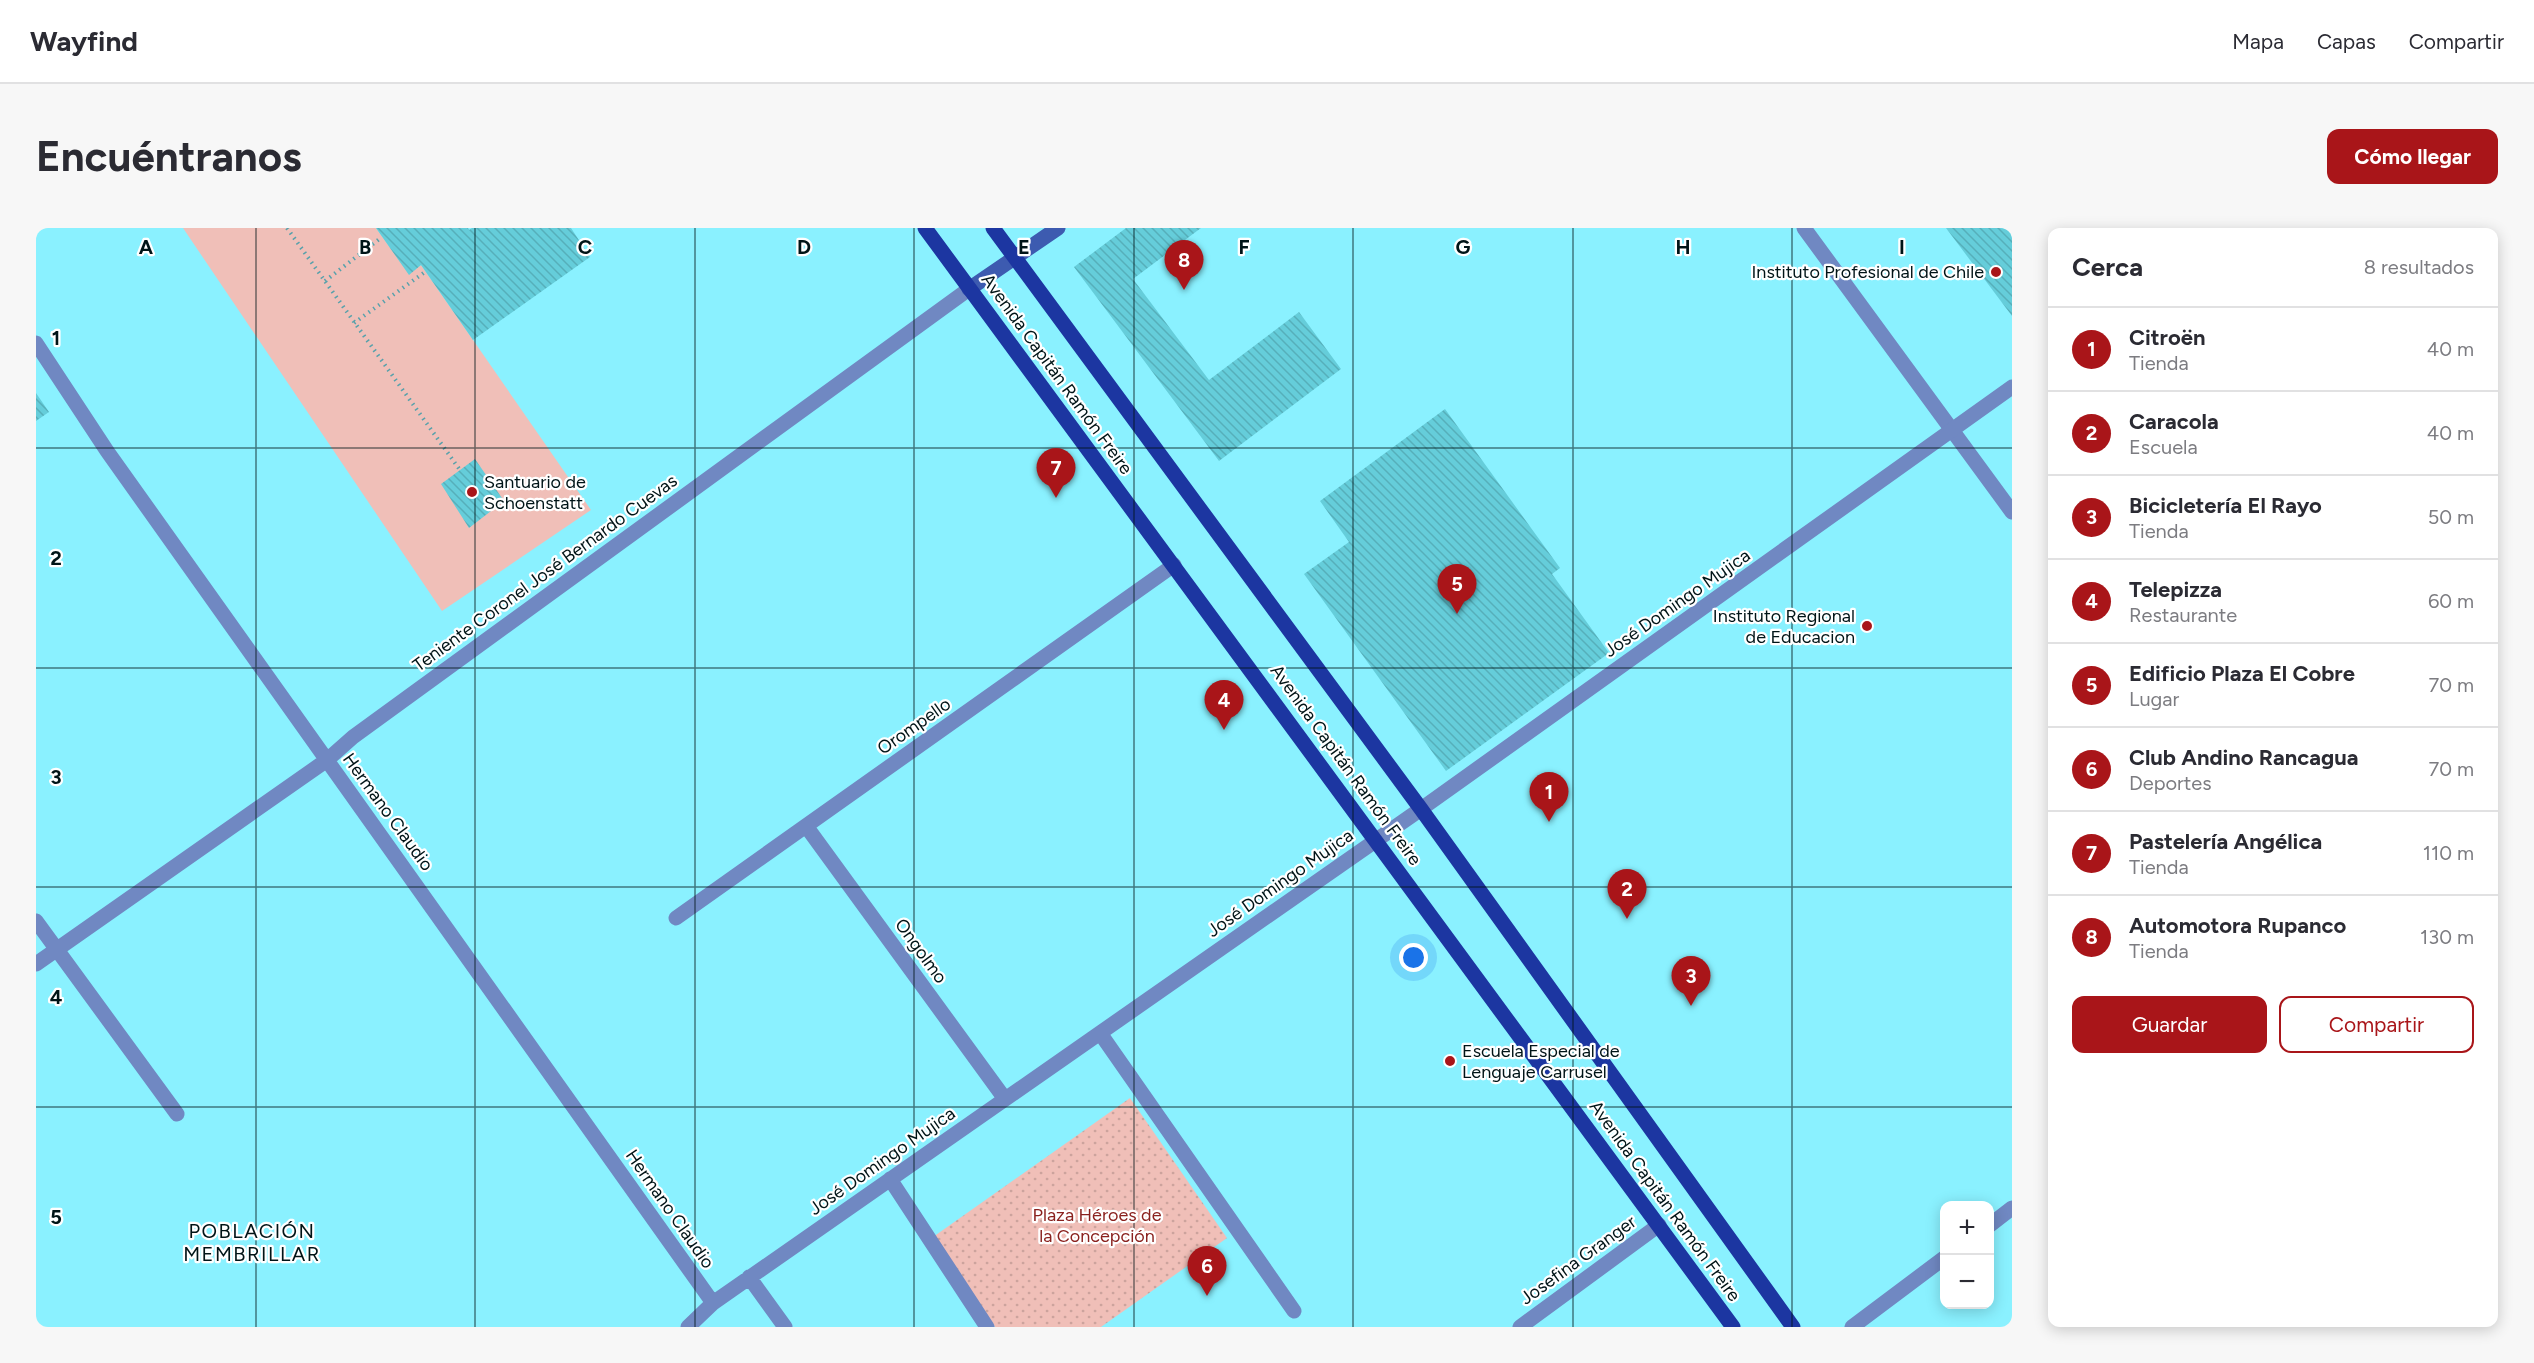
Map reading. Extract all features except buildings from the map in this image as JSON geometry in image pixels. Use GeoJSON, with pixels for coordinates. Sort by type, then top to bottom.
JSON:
{"type":"FeatureCollection","features":[{"type":"Feature","properties":{"kind":"main road","name":"Avenida Capitán Ramón Freire"},"geometry":{"type":"LineString","coordinates":[[925,228],[1733,1327]]}},
{"type":"Feature","properties":{"kind":"main road","name":"Avenida Capitán Ramón Freire"},"geometry":{"type":"LineString","coordinates":[[993,228],[1421,809],[1793,1327]]}},
{"type":"Feature","properties":{"kind":"main road","name":"Teniente Coronel José Bernardo Cuevas"},"geometry":{"type":"LineString","coordinates":[[969,289],[1058,228]]}},
{"type":"Feature","properties":{"kind":"street"},"geometry":{"type":"LineString","coordinates":[[1804,228],[2012,512]]}},
{"type":"Feature","properties":{"kind":"street","name":"Teniente Coronel José Bernardo Cuevas"},"geometry":{"type":"LineString","coordinates":[[36,964],[327,760],[363,730],[969,289]]}},
{"type":"Feature","properties":{"kind":"street","name":"Hermano Claudio"},"geometry":{"type":"LineString","coordinates":[[36,343],[106,451],[713,1303]]}},
{"type":"Feature","properties":{"kind":"street","name":"José Domingo Mujica"},"geometry":{"type":"LineString","coordinates":[[688,1327],[713,1303],[749,1277],[1421,809],[2012,387]]}},
{"type":"Feature","properties":{"kind":"street","name":"Orompello"},"geometry":{"type":"LineString","coordinates":[[676,918],[1174,565]]}},
{"type":"Feature","properties":{"kind":"street","name":"Ongolmo"},"geometry":{"type":"LineString","coordinates":[[806,826],[1005,1099]]}},
{"type":"Feature","properties":{"kind":"street"},"geometry":{"type":"LineString","coordinates":[[36,921],[177,1114]]}},
{"type":"Feature","properties":{"kind":"street"},"geometry":{"type":"LineString","coordinates":[[1100,1032],[1294,1311]]}},
{"type":"Feature","properties":{"kind":"street"},"geometry":{"type":"LineString","coordinates":[[890,1179],[987,1327]]}},
{"type":"Feature","properties":{"kind":"street"},"geometry":{"type":"LineString","coordinates":[[1994,1221],[2012,1208]]}},
{"type":"Feature","properties":{"kind":"street","name":"Josefina Granger"},"geometry":{"type":"LineString","coordinates":[[1520,1327],[1659,1225]]}},
{"type":"Feature","properties":{"kind":"street"},"geometry":{"type":"LineString","coordinates":[[1852,1327],[1940,1261]]}},
{"type":"Feature","properties":{"kind":"street"},"geometry":{"type":"LineString","coordinates":[[749,1277],[785,1327]]}},
{"type":"Feature","properties":{"kind":"path"},"geometry":{"type":"LineString","coordinates":[[287,228],[460,470]]}},
{"type":"Feature","properties":{"kind":"path"},"geometry":{"type":"LineString","coordinates":[[325,281],[382,237]]}},
{"type":"Feature","properties":{"kind":"path"},"geometry":{"type":"LineString","coordinates":[[354,323],[425,272]]}},
{"type":"Feature","properties":{"kind":"green space"},"geometry":{"type":"Polygon","coordinates":[[[183,228],[376,228],[409,274],[421,265],[591,510],[442,611],[183,228]]]}},
{"type":"Feature","properties":{"kind":"green space","name":"Plaza Héroes de la Concepción"},"geometry":{"type":"Polygon","coordinates":[[[1130,1098],[1227,1238],[1101,1327],[995,1327],[933,1237],[1130,1098]]]}},
{"type":"Feature","properties":{"kind":"place","name":"Instituto Profesional de Chile"},"geometry":{"type":"Point","coordinates":[1996,272]}},
{"type":"Feature","properties":{"kind":"place","name":"Automotora Rupanco"},"geometry":{"type":"Point","coordinates":[1184,290]}},
{"type":"Feature","properties":{"kind":"place","name":"Santuario de Schoenstatt"},"geometry":{"type":"Point","coordinates":[472,492]}},
{"type":"Feature","properties":{"kind":"place","name":"Pastelería Angélica"},"geometry":{"type":"Point","coordinates":[1056,498]}},
{"type":"Feature","properties":{"kind":"place","name":"Edificio Plaza El Cobre"},"geometry":{"type":"Point","coordinates":[1457,614]}},
{"type":"Feature","properties":{"kind":"place","name":"Instituto Regional de Educacion"},"geometry":{"type":"Point","coordinates":[1867,626]}},
{"type":"Feature","properties":{"kind":"place","name":"Telepizza"},"geometry":{"type":"Point","coordinates":[1224,730]}},
{"type":"Feature","properties":{"kind":"place","name":"Citroën"},"geometry":{"type":"Point","coordinates":[1549,822]}},
{"type":"Feature","properties":{"kind":"place","name":"Caracola"},"geometry":{"type":"Point","coordinates":[1627,919]}},
{"type":"Feature","properties":{"kind":"place","name":"Bicicletería El Rayo"},"geometry":{"type":"Point","coordinates":[1691,1006]}},
{"type":"Feature","properties":{"kind":"place","name":"Escuela Especial de Lenguaje Carrusel"},"geometry":{"type":"Point","coordinates":[1450,1061]}},
{"type":"Feature","properties":{"kind":"place","name":"Club Andino Rancagua"},"geometry":{"type":"Point","coordinates":[1207,1296]}},
{"type":"Feature","properties":{"kind":"district","name":"POBLACIÓN MEMBRILLAR"},"geometry":{"type":"Point","coordinates":[252,1242]}}]}
